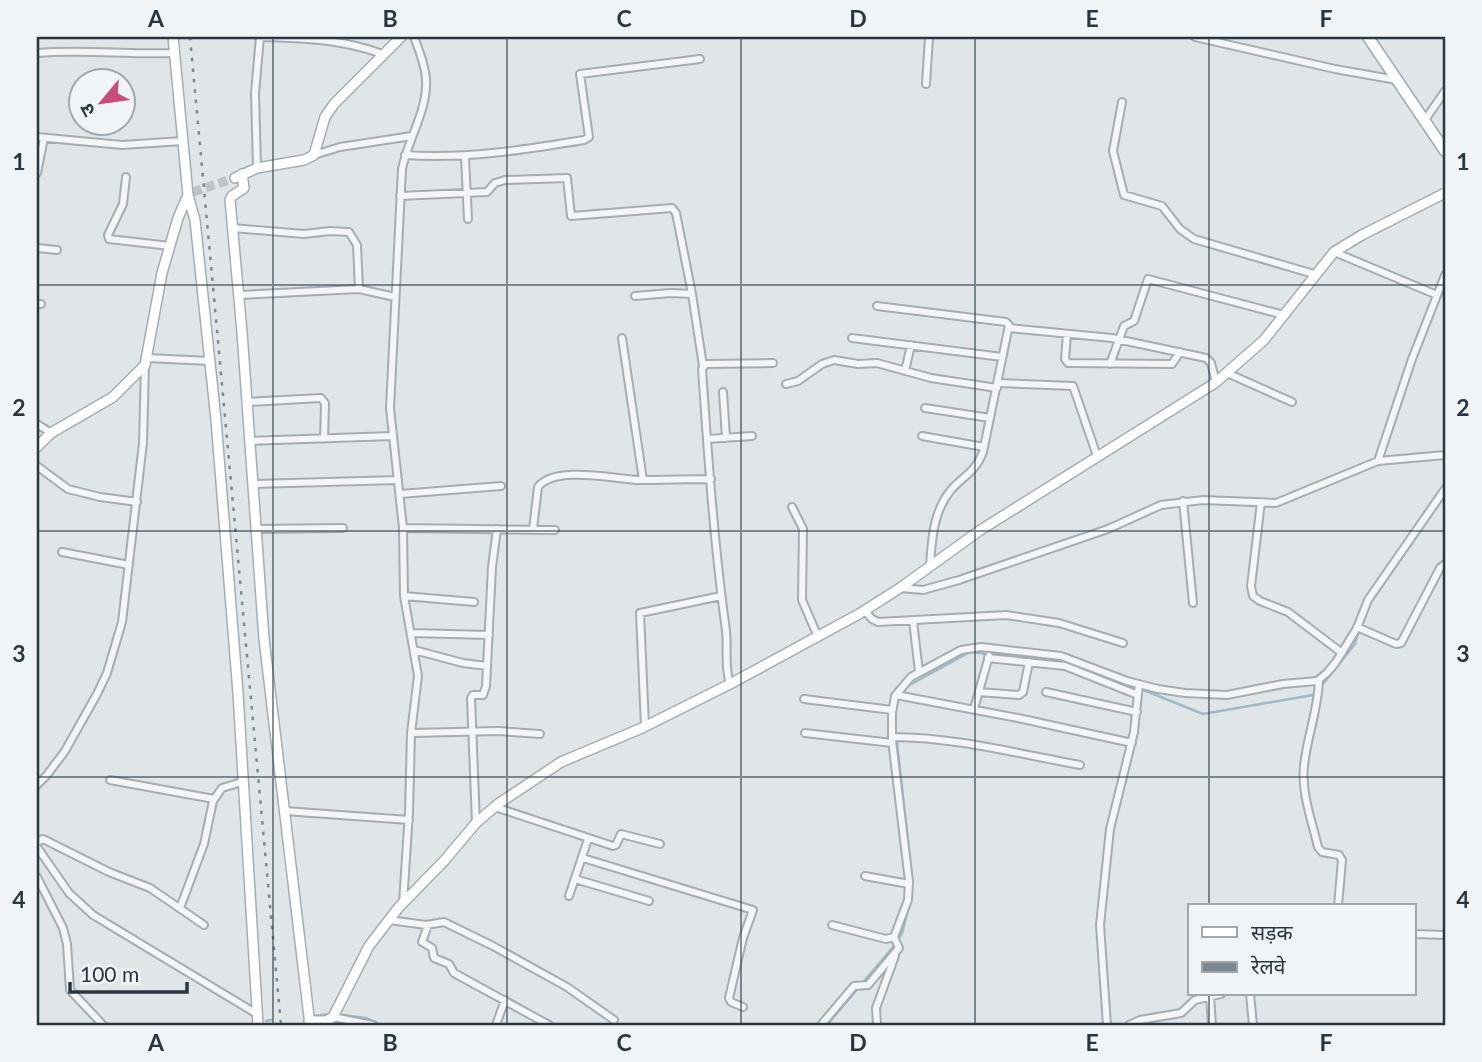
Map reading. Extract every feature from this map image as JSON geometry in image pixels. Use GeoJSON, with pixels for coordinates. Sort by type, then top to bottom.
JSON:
{"type":"FeatureCollection","features":[{"type":"Feature","properties":{"kind":"main road"},"geometry":{"type":"LineString","coordinates":[[1368,37],[1445,150]]}},
{"type":"Feature","properties":{"kind":"street"},"geometry":{"type":"LineString","coordinates":[[173,37],[210,362],[241,729],[257,1021]]}},
{"type":"Feature","properties":{"kind":"street"},"geometry":{"type":"LineString","coordinates":[[257,168],[255,93],[260,37],[323,40],[365,47],[382,54]]}},
{"type":"Feature","properties":{"kind":"street"},"geometry":{"type":"LineString","coordinates":[[314,155],[329,110],[401,37]]}},
{"type":"Feature","properties":{"kind":"street"},"geometry":{"type":"LineString","coordinates":[[403,903],[411,733],[417,682],[404,596],[403,528],[390,408],[400,196],[405,155],[420,116],[426,78],[414,37]]}},
{"type":"Feature","properties":{"kind":"street"},"geometry":{"type":"LineString","coordinates":[[926,84],[929,37]]}},
{"type":"Feature","properties":{"kind":"street"},"geometry":{"type":"LineString","coordinates":[[1195,37],[1335,69],[1397,80]]}},
{"type":"Feature","properties":{"kind":"street"},"geometry":{"type":"LineString","coordinates":[[37,53],[174,53]]}},
{"type":"Feature","properties":{"kind":"street"},"geometry":{"type":"LineString","coordinates":[[405,155],[465,157],[587,139],[587,121],[579,78],[581,74],[700,58]]}},
{"type":"Feature","properties":{"kind":"street"},"geometry":{"type":"LineString","coordinates":[[1425,120],[1445,91]]}},
{"type":"Feature","properties":{"kind":"street"},"geometry":{"type":"LineString","coordinates":[[1122,103],[1113,151],[1124,195],[1162,206],[1180,229],[1194,239],[1314,274]]}},
{"type":"Feature","properties":{"kind":"street"},"geometry":{"type":"LineString","coordinates":[[412,136],[367,142],[304,160],[257,168],[239,176],[244,188],[232,195],[230,200],[264,639],[309,1023],[326,1021],[333,1017],[369,946],[389,920],[476,822],[495,807],[561,762],[645,726],[730,684],[865,611],[930,565],[1097,456],[1216,383],[1256,348],[1334,252],[1445,193]]}},
{"type":"Feature","properties":{"kind":"street"},"geometry":{"type":"LineString","coordinates":[[37,173],[40,137],[122,145],[183,141]]}},
{"type":"Feature","properties":{"kind":"street"},"geometry":{"type":"LineString","coordinates":[[465,157],[468,219]]}},
{"type":"Feature","properties":{"kind":"street"},"geometry":{"type":"LineString","coordinates":[[126,177],[123,204],[108,235],[109,239],[170,246]]}},
{"type":"Feature","properties":{"kind":"street"},"geometry":{"type":"LineString","coordinates":[[400,196],[487,192],[495,183],[505,180],[567,178],[571,216],[672,208],[676,214],[692,294],[703,366],[720,596],[727,638],[726,669],[730,684]]}},
{"type":"Feature","properties":{"kind":"street"},"geometry":{"type":"LineString","coordinates":[[37,785],[65,751],[107,673],[122,622],[143,443],[146,361],[162,274],[178,218],[190,194]]}},
{"type":"Feature","properties":{"kind":"street"},"geometry":{"type":"LineString","coordinates":[[233,228],[304,234],[349,232],[357,245],[359,289]]}},
{"type":"Feature","properties":{"kind":"street"},"geometry":{"type":"LineString","coordinates":[[37,248],[57,250]]}},
{"type":"Feature","properties":{"kind":"street"},"geometry":{"type":"LineString","coordinates":[[1334,252],[1437,295]]}},
{"type":"Feature","properties":{"kind":"street"},"geometry":{"type":"LineString","coordinates":[[1378,461],[1392,412],[1445,275]]}},
{"type":"Feature","properties":{"kind":"street"},"geometry":{"type":"LineString","coordinates":[[1110,364],[1125,325],[1134,321],[1148,279],[1284,316]]}},
{"type":"Feature","properties":{"kind":"street"},"geometry":{"type":"LineString","coordinates":[[239,295],[359,289],[395,296]]}},
{"type":"Feature","properties":{"kind":"street"},"geometry":{"type":"LineString","coordinates":[[635,296],[692,294]]}},
{"type":"Feature","properties":{"kind":"street"},"geometry":{"type":"LineString","coordinates":[[877,306],[1006,322],[1009,328],[984,447],[976,468],[951,490],[936,516],[930,565]]}},
{"type":"Feature","properties":{"kind":"street"},"geometry":{"type":"LineString","coordinates":[[1009,328],[1117,340],[1180,352],[1210,360],[1216,383]]}},
{"type":"Feature","properties":{"kind":"street"},"geometry":{"type":"LineString","coordinates":[[1067,334],[1066,362],[1172,363],[1180,352]]}},
{"type":"Feature","properties":{"kind":"street"},"geometry":{"type":"LineString","coordinates":[[622,338],[643,480]]}},
{"type":"Feature","properties":{"kind":"street"},"geometry":{"type":"LineString","coordinates":[[852,338],[1002,357]]}},
{"type":"Feature","properties":{"kind":"street"},"geometry":{"type":"LineString","coordinates":[[905,371],[911,345]]}},
{"type":"Feature","properties":{"kind":"street"},"geometry":{"type":"LineString","coordinates":[[786,384],[798,381],[822,364],[834,360],[858,364],[877,363],[941,380],[997,385],[1073,386],[1097,456]]}},
{"type":"Feature","properties":{"kind":"street"},"geometry":{"type":"LineString","coordinates":[[37,447],[51,433],[113,397],[146,361],[210,362]]}},
{"type":"Feature","properties":{"kind":"street"},"geometry":{"type":"LineString","coordinates":[[703,366],[773,363]]}},
{"type":"Feature","properties":{"kind":"street"},"geometry":{"type":"LineString","coordinates":[[1227,373],[1292,402]]}},
{"type":"Feature","properties":{"kind":"street"},"geometry":{"type":"LineString","coordinates":[[723,392],[726,438]]}},
{"type":"Feature","properties":{"kind":"street"},"geometry":{"type":"LineString","coordinates":[[247,402],[321,398],[325,402],[324,439]]}},
{"type":"Feature","properties":{"kind":"street"},"geometry":{"type":"LineString","coordinates":[[925,408],[990,418]]}},
{"type":"Feature","properties":{"kind":"street"},"geometry":{"type":"LineString","coordinates":[[37,424],[51,433]]}},
{"type":"Feature","properties":{"kind":"street"},"geometry":{"type":"LineString","coordinates":[[250,441],[392,436]]}},
{"type":"Feature","properties":{"kind":"street"},"geometry":{"type":"LineString","coordinates":[[707,439],[752,436]]}},
{"type":"Feature","properties":{"kind":"street"},"geometry":{"type":"LineString","coordinates":[[922,436],[984,447]]}},
{"type":"Feature","properties":{"kind":"street"},"geometry":{"type":"LineString","coordinates":[[901,587],[923,590],[959,580],[1108,529],[1151,508],[1183,501],[1276,503],[1378,461],[1445,455]]}},
{"type":"Feature","properties":{"kind":"street"},"geometry":{"type":"LineString","coordinates":[[37,466],[68,489],[137,502]]}},
{"type":"Feature","properties":{"kind":"street"},"geometry":{"type":"LineString","coordinates":[[533,529],[538,486],[543,481],[570,475],[643,480],[711,479]]}},
{"type":"Feature","properties":{"kind":"street"},"geometry":{"type":"LineString","coordinates":[[253,484],[398,480]]}},
{"type":"Feature","properties":{"kind":"street"},"geometry":{"type":"LineString","coordinates":[[400,494],[501,486]]}},
{"type":"Feature","properties":{"kind":"street"},"geometry":{"type":"LineString","coordinates":[[1338,904],[1342,860],[1339,855],[1322,852],[1318,847],[1304,777],[1306,752],[1318,706],[1319,685],[1361,628],[1368,600],[1445,489]]}},
{"type":"Feature","properties":{"kind":"street"},"geometry":{"type":"LineString","coordinates":[[1183,501],[1193,603]]}},
{"type":"Feature","properties":{"kind":"street"},"geometry":{"type":"LineString","coordinates":[[1261,502],[1251,586],[1253,596],[1289,612],[1342,653]]}},
{"type":"Feature","properties":{"kind":"street"},"geometry":{"type":"LineString","coordinates":[[792,507],[803,529],[801,596],[804,609],[818,637]]}},
{"type":"Feature","properties":{"kind":"street"},"geometry":{"type":"LineString","coordinates":[[256,529],[344,528]]}},
{"type":"Feature","properties":{"kind":"street"},"geometry":{"type":"LineString","coordinates":[[403,528],[555,530]]}},
{"type":"Feature","properties":{"kind":"street"},"geometry":{"type":"LineString","coordinates":[[476,822],[471,697],[484,694],[497,529]]}},
{"type":"Feature","properties":{"kind":"street"},"geometry":{"type":"LineString","coordinates":[[62,552],[129,565]]}},
{"type":"Feature","properties":{"kind":"street"},"geometry":{"type":"LineString","coordinates":[[1361,628],[1396,644],[1401,643],[1440,568],[1445,564]]}},
{"type":"Feature","properties":{"kind":"street"},"geometry":{"type":"LineString","coordinates":[[404,596],[474,602]]}},
{"type":"Feature","properties":{"kind":"street"},"geometry":{"type":"LineString","coordinates":[[645,726],[640,613],[720,596]]}},
{"type":"Feature","properties":{"kind":"street"},"geometry":{"type":"LineString","coordinates":[[865,611],[875,621],[1006,615],[1059,623],[1123,643]]}},
{"type":"Feature","properties":{"kind":"street"},"geometry":{"type":"LineString","coordinates":[[914,621],[919,671]]}},
{"type":"Feature","properties":{"kind":"street"},"geometry":{"type":"LineString","coordinates":[[411,633],[489,635]]}},
{"type":"Feature","properties":{"kind":"street"},"geometry":{"type":"LineString","coordinates":[[821,1025],[860,986],[872,981],[899,948],[895,940],[908,900],[909,884],[892,710],[906,681],[919,671],[961,650],[974,647],[1029,662],[1065,666],[1138,689],[1227,695],[1291,683],[1319,685]]}},
{"type":"Feature","properties":{"kind":"street"},"geometry":{"type":"LineString","coordinates":[[414,650],[463,663],[487,666]]}},
{"type":"Feature","properties":{"kind":"street"},"geometry":{"type":"LineString","coordinates":[[989,653],[1061,656],[1138,689]]}},
{"type":"Feature","properties":{"kind":"street"},"geometry":{"type":"LineString","coordinates":[[974,709],[989,653]]}},
{"type":"Feature","properties":{"kind":"street"},"geometry":{"type":"LineString","coordinates":[[979,692],[1020,695],[1023,692],[1029,662]]}},
{"type":"Feature","properties":{"kind":"street"},"geometry":{"type":"LineString","coordinates":[[1107,1025],[1100,925],[1111,820],[1132,743],[1138,689]]}},
{"type":"Feature","properties":{"kind":"street"},"geometry":{"type":"LineString","coordinates":[[1045,692],[1137,712]]}},
{"type":"Feature","properties":{"kind":"street"},"geometry":{"type":"LineString","coordinates":[[898,695],[1132,743]]}},
{"type":"Feature","properties":{"kind":"street"},"geometry":{"type":"LineString","coordinates":[[804,699],[892,710]]}},
{"type":"Feature","properties":{"kind":"street"},"geometry":{"type":"LineString","coordinates":[[411,733],[540,734]]}},
{"type":"Feature","properties":{"kind":"street"},"geometry":{"type":"LineString","coordinates":[[805,733],[962,744],[1080,765]]}},
{"type":"Feature","properties":{"kind":"street"},"geometry":{"type":"LineString","coordinates":[[110,780],[214,799]]}},
{"type":"Feature","properties":{"kind":"street"},"geometry":{"type":"LineString","coordinates":[[180,908],[204,844],[209,811],[214,799],[222,788],[242,782]]}},
{"type":"Feature","properties":{"kind":"street"},"geometry":{"type":"LineString","coordinates":[[495,807],[614,846],[622,834],[660,844]]}},
{"type":"Feature","properties":{"kind":"street"},"geometry":{"type":"LineString","coordinates":[[285,811],[409,820]]}},
{"type":"Feature","properties":{"kind":"street"},"geometry":{"type":"LineString","coordinates":[[204,925],[150,888],[110,872],[43,839],[37,844],[69,893],[93,915],[257,1021]]}},
{"type":"Feature","properties":{"kind":"street"},"geometry":{"type":"LineString","coordinates":[[569,896],[589,839]]}},
{"type":"Feature","properties":{"kind":"street"},"geometry":{"type":"LineString","coordinates":[[583,858],[753,910],[743,938],[729,998],[731,1002],[743,1007]]}},
{"type":"Feature","properties":{"kind":"street"},"geometry":{"type":"LineString","coordinates":[[865,876],[909,884]]}},
{"type":"Feature","properties":{"kind":"street"},"geometry":{"type":"LineString","coordinates":[[37,877],[57,911],[63,928],[67,944],[70,990],[103,1025]]}},
{"type":"Feature","properties":{"kind":"street"},"geometry":{"type":"LineString","coordinates":[[575,879],[649,901]]}},
{"type":"Feature","properties":{"kind":"street"},"geometry":{"type":"LineString","coordinates":[[389,920],[428,925],[444,922],[575,992],[614,1020]]}},
{"type":"Feature","properties":{"kind":"street"},"geometry":{"type":"LineString","coordinates":[[428,925],[422,942],[432,949],[434,958],[449,964],[452,971],[470,982],[549,1025]]}},
{"type":"Feature","properties":{"kind":"street"},"geometry":{"type":"LineString","coordinates":[[832,925],[895,940]]}},
{"type":"Feature","properties":{"kind":"street"},"geometry":{"type":"LineString","coordinates":[[1416,934],[1445,935]]}},
{"type":"Feature","properties":{"kind":"street"},"geometry":{"type":"LineString","coordinates":[[877,1025],[876,1008],[895,954]]}},
{"type":"Feature","properties":{"kind":"street"},"geometry":{"type":"LineString","coordinates":[[1129,1025],[1140,1020],[1181,1013],[1195,1000],[1210,996],[1212,1025]]}},
{"type":"Feature","properties":{"kind":"street"},"geometry":{"type":"LineString","coordinates":[[1250,996],[1253,1025]]}},
{"type":"Feature","properties":{"kind":"street"},"geometry":{"type":"LineString","coordinates":[[496,1025],[505,1000]]}},
{"type":"Feature","properties":{"kind":"street"},"geometry":{"type":"LineString","coordinates":[[333,1017],[373,1025]]}},
{"type":"Feature","properties":{"kind":"waterway"},"geometry":{"type":"LineString","coordinates":[[1369,605],[1445,495]]}},
{"type":"Feature","properties":{"kind":"waterway"},"geometry":{"type":"LineString","coordinates":[[1322,685],[1355,644],[1359,630]]}},
{"type":"Feature","properties":{"kind":"waterway"},"geometry":{"type":"LineString","coordinates":[[906,687],[970,652],[1065,663]]}},
{"type":"Feature","properties":{"kind":"waterway"},"geometry":{"type":"LineString","coordinates":[[1071,665],[1203,714],[1313,695],[1315,692]]}},
{"type":"Feature","properties":{"kind":"waterway"},"geometry":{"type":"LineString","coordinates":[[895,725],[912,878]]}},
{"type":"Feature","properties":{"kind":"waterway"},"geometry":{"type":"LineString","coordinates":[[827,1025],[893,947],[902,933],[910,902]]}},
{"type":"Feature","properties":{"kind":"waterway"},"geometry":{"type":"LineString","coordinates":[[313,1016],[330,1014]]}},
{"type":"Feature","properties":{"kind":"waterway"},"geometry":{"type":"LineString","coordinates":[[341,1015],[366,1018],[381,1025]]}},
{"type":"Feature","properties":{"kind":"waterway"},"geometry":{"type":"LineString","coordinates":[[266,1021],[271,1020]]}},
{"type":"Feature","properties":{"kind":"tunnel"},"geometry":{"type":"LineString","coordinates":[[193,192],[235,178]]}},
{"type":"Feature","properties":{"kind":"railway"},"geometry":{"type":"LineString","coordinates":[[190,37],[281,1025]]}}]}
